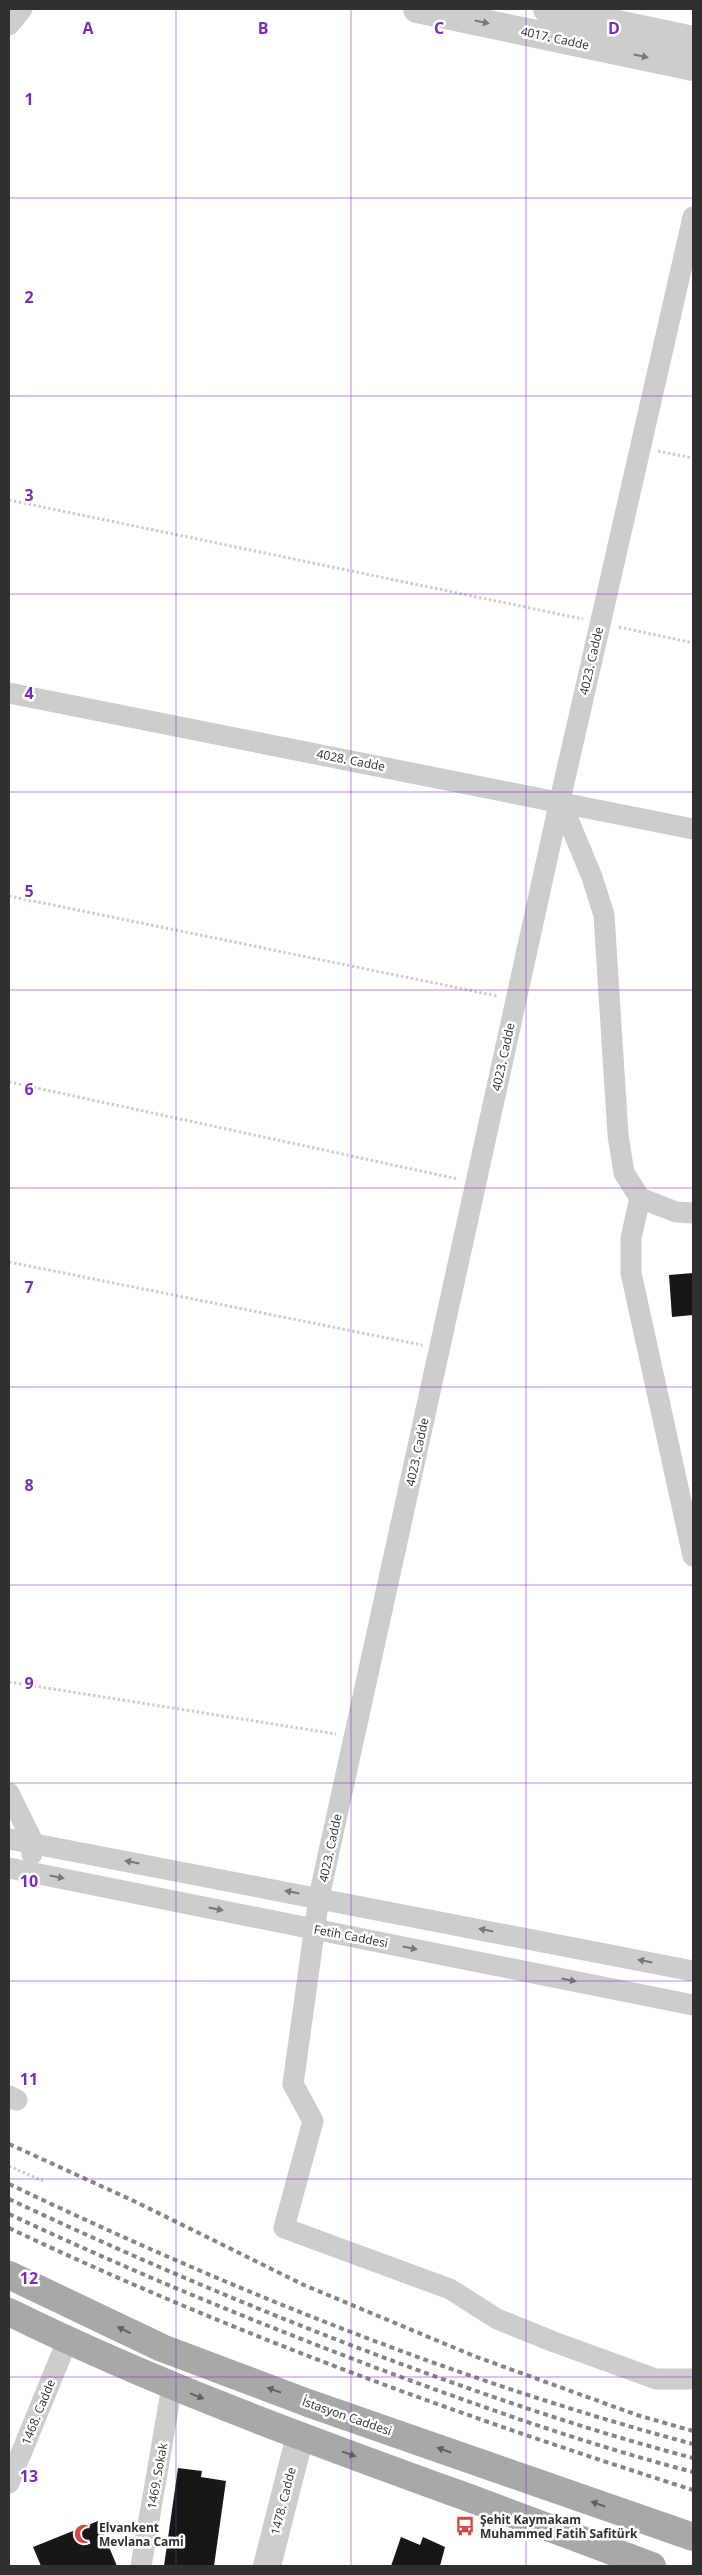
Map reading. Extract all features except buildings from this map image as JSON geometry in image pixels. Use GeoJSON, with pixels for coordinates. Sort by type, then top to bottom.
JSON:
{"type":"FeatureCollection","features":[{"type":"Feature","properties":{"kind":"main road","name":"İstasyon Caddesi"},"geometry":{"type":"LineString","coordinates":[[9,2275],[162,2348],[317,2406],[693,2536]]}},
{"type":"Feature","properties":{"kind":"main road"},"geometry":{"type":"LineString","coordinates":[[9,2312],[67,2341],[172,2386],[300,2436],[643,2563]]}},
{"type":"Feature","properties":{"kind":"street"},"geometry":{"type":"LineString","coordinates":[[9,25],[22,9]]}},
{"type":"Feature","properties":{"kind":"street","name":"4017. Cadde"},"geometry":{"type":"LineString","coordinates":[[417,9],[693,67]]}},
{"type":"Feature","properties":{"kind":"street"},"geometry":{"type":"LineString","coordinates":[[547,9],[693,40]]}},
{"type":"Feature","properties":{"kind":"street","name":"4023. Cadde"},"geometry":{"type":"LineString","coordinates":[[693,217],[560,800],[319,1897],[294,2084],[313,2121],[284,2228],[450,2288],[497,2319],[563,2345],[656,2379],[693,2379]]}},
{"type":"Feature","properties":{"kind":"street","name":"4028. Cadde"},"geometry":{"type":"LineString","coordinates":[[9,693],[560,800],[693,828]]}},
{"type":"Feature","properties":{"kind":"street"},"geometry":{"type":"LineString","coordinates":[[560,800],[592,877],[604,915],[618,1135],[624,1173],[640,1198],[676,1212],[693,1213]]}},
{"type":"Feature","properties":{"kind":"street"},"geometry":{"type":"LineString","coordinates":[[640,1198],[631,1238],[631,1273],[693,1556]]}},
{"type":"Feature","properties":{"kind":"street"},"geometry":{"type":"LineString","coordinates":[[9,1793],[34,1844]]}},
{"type":"Feature","properties":{"kind":"street"},"geometry":{"type":"LineString","coordinates":[[9,1839],[319,1897],[693,1971]]}},
{"type":"Feature","properties":{"kind":"street"},"geometry":{"type":"LineString","coordinates":[[19,1870],[34,1844]]}},
{"type":"Feature","properties":{"kind":"street","name":"Fetih Caddesi"},"geometry":{"type":"LineString","coordinates":[[19,1870],[693,2005]]}},
{"type":"Feature","properties":{"kind":"street","name":"1468. Cadde"},"geometry":{"type":"LineString","coordinates":[[9,2483],[67,2341]]}},
{"type":"Feature","properties":{"kind":"street","name":"1469. Sokak"},"geometry":{"type":"LineString","coordinates":[[141,2566],[172,2386]]}},
{"type":"Feature","properties":{"kind":"street","name":"1478. Cadde"},"geometry":{"type":"LineString","coordinates":[[267,2566],[300,2436]]}},
{"type":"Feature","properties":{"kind":"path"},"geometry":{"type":"LineString","coordinates":[[640,447],[693,458]]}},
{"type":"Feature","properties":{"kind":"path"},"geometry":{"type":"LineString","coordinates":[[9,500],[693,644]]}},
{"type":"Feature","properties":{"kind":"path"},"geometry":{"type":"LineString","coordinates":[[9,896],[516,999]]}},
{"type":"Feature","properties":{"kind":"path"},"geometry":{"type":"LineString","coordinates":[[9,1082],[476,1182]]}},
{"type":"Feature","properties":{"kind":"path"},"geometry":{"type":"LineString","coordinates":[[9,1262],[440,1349]]}},
{"type":"Feature","properties":{"kind":"path"},"geometry":{"type":"LineString","coordinates":[[9,1682],[354,1737]]}},
{"type":"Feature","properties":{"kind":"path"},"geometry":{"type":"LineString","coordinates":[[9,2166],[45,2182]]}},
{"type":"Feature","properties":{"kind":"railway"},"geometry":{"type":"LineString","coordinates":[[9,2144],[136,2202],[304,2285],[474,2356],[637,2415],[693,2431]]}},
{"type":"Feature","properties":{"kind":"railway"},"geometry":{"type":"LineString","coordinates":[[9,2184],[175,2260],[345,2330],[518,2392],[693,2444]]}},
{"type":"Feature","properties":{"kind":"railway"},"geometry":{"type":"LineString","coordinates":[[9,2199],[192,2281],[377,2355],[534,2411],[613,2436],[693,2458]]}},
{"type":"Feature","properties":{"kind":"railway"},"geometry":{"type":"LineString","coordinates":[[9,2214],[190,2294],[374,2367],[532,2424],[693,2472]]}},
{"type":"Feature","properties":{"kind":"railway"},"geometry":{"type":"LineString","coordinates":[[9,2228],[176,2303],[346,2371],[519,2433],[693,2490]]}},
{"type":"Feature","properties":{"kind":"place","name":"Şehit Kaymakam Muhammed Fatih Safitürk"},"geometry":{"type":"Point","coordinates":[465,2526]}},
{"type":"Feature","properties":{"kind":"place","name":"Elvankent Mevlana Cami"},"geometry":{"type":"Point","coordinates":[84,2534]}}]}
